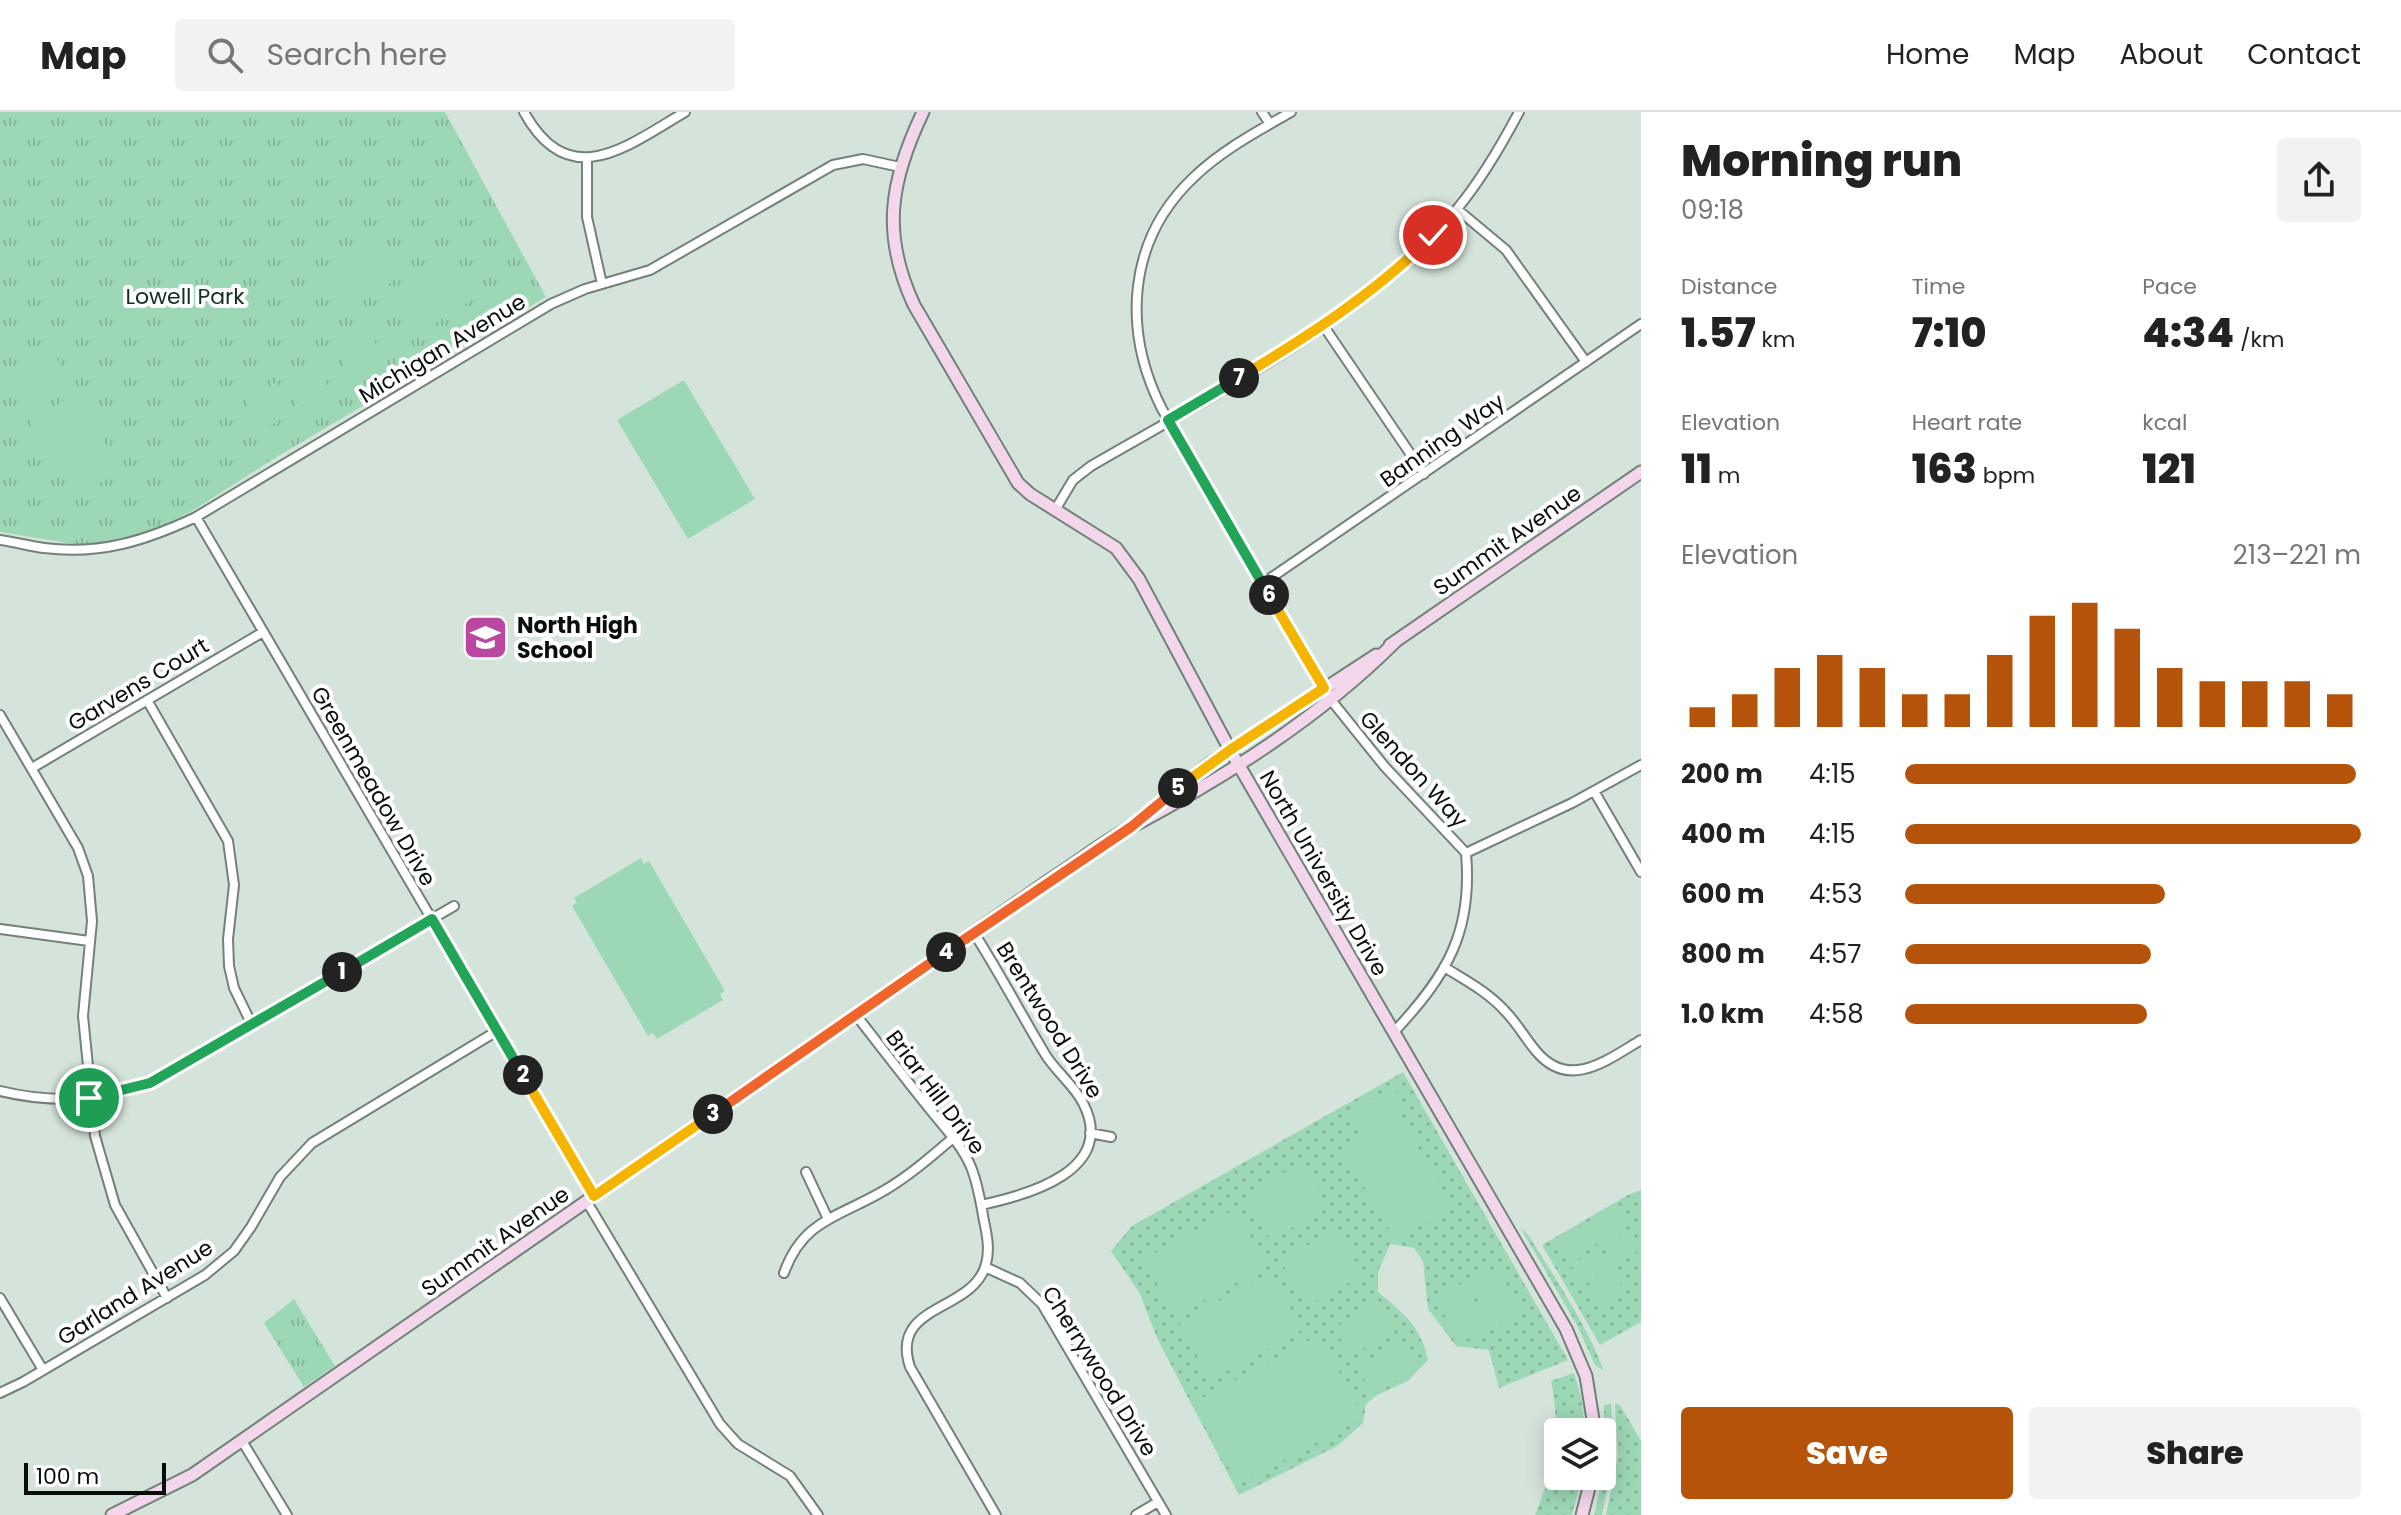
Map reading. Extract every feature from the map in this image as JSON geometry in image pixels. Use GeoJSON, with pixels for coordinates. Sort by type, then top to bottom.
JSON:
{"type":"FeatureCollection","features":[{"type":"Feature","properties":{"kind":"main road","name":"North University Drive"},"geometry":{"type":"LineString","coordinates":[[923,112],[900,167],[894,207],[900,269],[914,305],[1012,474],[1030,494],[1108,542],[1128,561],[1230,750],[1572,1340],[1586,1376],[1593,1418]]}},
{"type":"Feature","properties":{"kind":"main road","name":"Summit Avenue"},"geometry":{"type":"LineString","coordinates":[[112,1515],[192,1475],[242,1441],[1131,827],[1230,750],[1396,641],[1641,472]]}},
{"type":"Feature","properties":{"kind":"main road","name":"Summit Avenue"},"geometry":{"type":"LineString","coordinates":[[1131,827],[1239,765],[1331,700],[1396,641]]}},
{"type":"Feature","properties":{"kind":"main road"},"geometry":{"type":"LineString","coordinates":[[1582,1515],[1588,1490]]}},
{"type":"Feature","properties":{"kind":"street"},"geometry":{"type":"LineString","coordinates":[[524,112],[544,141],[561,153],[587,159],[618,151],[685,112]]}},
{"type":"Feature","properties":{"kind":"street"},"geometry":{"type":"LineString","coordinates":[[1262,112],[1270,124]]}},
{"type":"Feature","properties":{"kind":"street"},"geometry":{"type":"LineString","coordinates":[[1291,112],[1207,166],[1188,183],[1164,214],[1146,252],[1136,303],[1139,347],[1145,373],[1168,420],[1324,688]]}},
{"type":"Feature","properties":{"kind":"street"},"geometry":{"type":"LineString","coordinates":[[1055,510],[1068,486],[1080,473],[1323,325],[1390,276],[1457,209],[1487,169],[1519,112]]}},
{"type":"Feature","properties":{"kind":"street"},"geometry":{"type":"LineString","coordinates":[[587,159],[587,217],[602,284]]}},
{"type":"Feature","properties":{"kind":"street","name":"Michigan Avenue"},"geometry":{"type":"LineString","coordinates":[[0,540],[40,548],[101,550],[145,540],[196,517],[551,304],[577,292],[650,270],[833,165],[863,159],[900,167]]}},
{"type":"Feature","properties":{"kind":"street"},"geometry":{"type":"LineString","coordinates":[[1457,209],[1506,250],[1586,362]]}},
{"type":"Feature","properties":{"kind":"street","name":"Banning Way"},"geometry":{"type":"LineString","coordinates":[[1262,584],[1641,324]]}},
{"type":"Feature","properties":{"kind":"street"},"geometry":{"type":"LineString","coordinates":[[1323,325],[1424,474]]}},
{"type":"Feature","properties":{"kind":"street","name":"Greenmeadow Drive"},"geometry":{"type":"LineString","coordinates":[[196,517],[497,1031],[720,1424],[738,1444],[790,1476],[818,1515]]}},
{"type":"Feature","properties":{"kind":"street","name":"Garvens Court"},"geometry":{"type":"LineString","coordinates":[[32,768],[263,632]]}},
{"type":"Feature","properties":{"kind":"street"},"geometry":{"type":"LineString","coordinates":[[147,700],[228,841],[234,885],[228,939],[229,966],[234,988],[252,1025]]}},
{"type":"Feature","properties":{"kind":"street","name":"Glendon Way"},"geometry":{"type":"LineString","coordinates":[[1331,700],[1385,767],[1466,853],[1468,905],[1460,931],[1444,967],[1418,1006],[1394,1032]]}},
{"type":"Feature","properties":{"kind":"street"},"geometry":{"type":"LineString","coordinates":[[0,715],[83,860],[91,893],[83,1016],[89,1098],[99,1155],[115,1205],[167,1298]]}},
{"type":"Feature","properties":{"kind":"street"},"geometry":{"type":"LineString","coordinates":[[1466,853],[1641,765]]}},
{"type":"Feature","properties":{"kind":"street"},"geometry":{"type":"LineString","coordinates":[[1594,791],[1641,872]]}},
{"type":"Feature","properties":{"kind":"street"},"geometry":{"type":"LineString","coordinates":[[0,1091],[39,1099],[89,1098],[150,1083],[454,906]]}},
{"type":"Feature","properties":{"kind":"street"},"geometry":{"type":"LineString","coordinates":[[0,929],[89,941]]}},
{"type":"Feature","properties":{"kind":"street","name":"Brentwood Drive"},"geometry":{"type":"LineString","coordinates":[[974,933],[1055,1069],[1083,1102],[1090,1121],[1088,1144],[1078,1163],[1063,1176],[1018,1197],[981,1205]]}},
{"type":"Feature","properties":{"kind":"street"},"geometry":{"type":"LineString","coordinates":[[1444,967],[1497,1003],[1543,1058],[1558,1068],[1584,1070],[1641,1040]]}},
{"type":"Feature","properties":{"kind":"street","name":"Briar Hill Drive"},"geometry":{"type":"LineString","coordinates":[[856,1015],[953,1138],[970,1165],[981,1205],[988,1253],[985,1267]]}},
{"type":"Feature","properties":{"kind":"street","name":"Garland Avenue"},"geometry":{"type":"LineString","coordinates":[[0,1393],[205,1275],[234,1251],[280,1177],[312,1143],[497,1031]]}},
{"type":"Feature","properties":{"kind":"street"},"geometry":{"type":"LineString","coordinates":[[1090,1133],[1111,1137]]}},
{"type":"Feature","properties":{"kind":"street"},"geometry":{"type":"LineString","coordinates":[[784,1273],[789,1258],[804,1236],[828,1219],[886,1190],[953,1138]]}},
{"type":"Feature","properties":{"kind":"street"},"geometry":{"type":"LineString","coordinates":[[806,1172],[828,1219]]}},
{"type":"Feature","properties":{"kind":"street"},"geometry":{"type":"LineString","coordinates":[[985,1267],[967,1291],[915,1324],[906,1349],[910,1367],[996,1515]]}},
{"type":"Feature","properties":{"kind":"street","name":"Cherrywood Drive"},"geometry":{"type":"LineString","coordinates":[[985,1267],[1020,1283],[1042,1304],[1166,1515]]}},
{"type":"Feature","properties":{"kind":"street"},"geometry":{"type":"LineString","coordinates":[[0,1298],[43,1370]]}},
{"type":"Feature","properties":{"kind":"street"},"geometry":{"type":"LineString","coordinates":[[242,1441],[287,1515]]}},
{"type":"Feature","properties":{"kind":"street"},"geometry":{"type":"LineString","coordinates":[[1136,1515],[1158,1502]]}},
{"type":"Feature","properties":{"kind":"green space","name":"Lowell Park"},"geometry":{"type":"Polygon","coordinates":[[[0,112],[445,112],[546,297],[275,458],[192,511],[148,533],[112,542],[80,545],[0,532],[0,112]]]}},
{"type":"Feature","properties":{"kind":"green space"},"geometry":{"type":"Polygon","coordinates":[[[381,234],[405,274],[344,310],[320,271],[381,234]]]}},
{"type":"Feature","properties":{"kind":"green space"},"geometry":{"type":"Polygon","coordinates":[[[450,259],[474,299],[413,336],[389,296],[450,259]]]}},
{"type":"Feature","properties":{"kind":"green space"},"geometry":{"type":"Polygon","coordinates":[[[384,318],[401,346],[387,355],[370,326],[384,318]]]}},
{"type":"Feature","properties":{"kind":"green space"},"geometry":{"type":"Polygon","coordinates":[[[366,328],[383,357],[369,365],[352,337],[366,328]]]}},
{"type":"Feature","properties":{"kind":"green space"},"geometry":{"type":"Polygon","coordinates":[[[348,339],[365,368],[351,376],[334,347],[348,339]]]}},
{"type":"Feature","properties":{"kind":"green space"},"geometry":{"type":"Polygon","coordinates":[[[52,350],[72,385],[26,411],[6,377],[52,350]]]}},
{"type":"Feature","properties":{"kind":"green space"},"geometry":{"type":"Polygon","coordinates":[[[330,350],[347,379],[334,387],[316,358],[330,350]]]}},
{"type":"Feature","properties":{"kind":"green space"},"geometry":{"type":"Polygon","coordinates":[[[312,361],[329,389],[316,398],[298,369],[312,361]]]}},
{"type":"Feature","properties":{"kind":"green space"},"geometry":{"type":"Polygon","coordinates":[[[294,371],[312,400],[298,408],[281,379],[294,371]]]}},
{"type":"Feature","properties":{"kind":"green space"},"geometry":{"type":"Polygon","coordinates":[[[684,380],[755,499],[688,539],[617,420],[684,380]]]}},
{"type":"Feature","properties":{"kind":"green space"},"geometry":{"type":"Polygon","coordinates":[[[276,382],[294,411],[280,419],[263,390],[276,382]]]}},
{"type":"Feature","properties":{"kind":"green space"},"geometry":{"type":"Polygon","coordinates":[[[259,393],[276,422],[262,430],[245,401],[259,393]]]}},
{"type":"Feature","properties":{"kind":"green space"},"geometry":{"type":"Polygon","coordinates":[[[76,394],[96,429],[50,455],[30,420],[76,394]]]}},
{"type":"Feature","properties":{"kind":"green space"},"geometry":{"type":"Polygon","coordinates":[[[101,436],[121,471],[75,497],[55,463],[101,436]]]}},
{"type":"Feature","properties":{"kind":"green space"},"geometry":{"type":"Polygon","coordinates":[[[641,858],[644,864],[649,861],[725,991],[720,994],[723,1000],[657,1039],[653,1033],[648,1036],[572,906],[577,903],[574,898],[641,858]]]}},
{"type":"Feature","properties":{"kind":"green space"},"geometry":{"type":"Polygon","coordinates":[[[1403,1072],[1568,1360],[1499,1388],[1489,1350],[1456,1346],[1428,1309],[1423,1261],[1414,1248],[1390,1244],[1378,1272],[1378,1292],[1416,1329],[1428,1360],[1408,1381],[1377,1395],[1366,1404],[1363,1423],[1337,1446],[1239,1495],[1158,1340],[1139,1292],[1111,1251],[1132,1226],[1403,1072]]]}},
{"type":"Feature","properties":{"kind":"green space"},"geometry":{"type":"Polygon","coordinates":[[[1394,1087],[1408,1112],[1400,1116],[1453,1207],[1395,1240],[1342,1150],[1363,1136],[1349,1111],[1394,1087]]]}},
{"type":"Feature","properties":{"kind":"green space"},"geometry":{"type":"Polygon","coordinates":[[[1303,1162],[1328,1208],[1270,1240],[1245,1194],[1303,1162]]]}},
{"type":"Feature","properties":{"kind":"green space"},"geometry":{"type":"Polygon","coordinates":[[[1641,1190],[1641,1322],[1600,1345],[1542,1245],[1641,1190]]]}},
{"type":"Feature","properties":{"kind":"green space"},"geometry":{"type":"Polygon","coordinates":[[[1618,1205],[1630,1225],[1601,1242],[1589,1222],[1618,1205]]]}},
{"type":"Feature","properties":{"kind":"green space"},"geometry":{"type":"Polygon","coordinates":[[[1235,1209],[1267,1266],[1175,1316],[1144,1259],[1235,1209]]]}},
{"type":"Feature","properties":{"kind":"green space"},"geometry":{"type":"Polygon","coordinates":[[[1586,1224],[1598,1243],[1569,1261],[1558,1241],[1586,1224]]]}},
{"type":"Feature","properties":{"kind":"green space"},"geometry":{"type":"Polygon","coordinates":[[[1520,1227],[1529,1236],[1570,1302],[1604,1371],[1595,1365],[1578,1327],[1520,1227]]]}},
{"type":"Feature","properties":{"kind":"green space"},"geometry":{"type":"Polygon","coordinates":[[[1631,1228],[1641,1249],[1614,1265],[1603,1246],[1631,1228]]]}},
{"type":"Feature","properties":{"kind":"green space"},"geometry":{"type":"Polygon","coordinates":[[[1338,1229],[1363,1275],[1306,1306],[1280,1260],[1338,1229]]]}},
{"type":"Feature","properties":{"kind":"green space"},"geometry":{"type":"Polygon","coordinates":[[[1599,1248],[1611,1268],[1582,1285],[1571,1265],[1599,1248]]]}},
{"type":"Feature","properties":{"kind":"green space"},"geometry":{"type":"Polygon","coordinates":[[[1497,1267],[1522,1313],[1494,1328],[1469,1282],[1497,1267]]]}},
{"type":"Feature","properties":{"kind":"green space"},"geometry":{"type":"Polygon","coordinates":[[[1613,1270],[1624,1290],[1596,1307],[1584,1287],[1613,1270]]]}},
{"type":"Feature","properties":{"kind":"green space"},"geometry":{"type":"Polygon","coordinates":[[[1271,1272],[1302,1330],[1211,1380],[1179,1323],[1271,1272]]]}},
{"type":"Feature","properties":{"kind":"green space"},"geometry":{"type":"Polygon","coordinates":[[[1464,1282],[1489,1327],[1460,1343],[1435,1298],[1464,1282]]]}},
{"type":"Feature","properties":{"kind":"green space"},"geometry":{"type":"Polygon","coordinates":[[[294,1299],[335,1366],[304,1387],[264,1323],[294,1299]]]}},
{"type":"Feature","properties":{"kind":"green space"},"geometry":{"type":"Polygon","coordinates":[[[1379,1303],[1395,1331],[1350,1356],[1334,1328],[1379,1303]]]}},
{"type":"Feature","properties":{"kind":"green space"},"geometry":{"type":"Polygon","coordinates":[[[1319,1335],[1364,1417],[1238,1485],[1193,1403],[1319,1335]]]}},
{"type":"Feature","properties":{"kind":"green space"},"geometry":{"type":"Polygon","coordinates":[[[1402,1341],[1417,1369],[1372,1394],[1357,1366],[1402,1341]]]}},
{"type":"Feature","properties":{"kind":"green space"},"geometry":{"type":"Polygon","coordinates":[[[1574,1373],[1584,1418],[1555,1418],[1551,1381],[1574,1373]]]}},
{"type":"Feature","properties":{"kind":"green space"},"geometry":{"type":"Polygon","coordinates":[[[1611,1404],[1612,1418],[1604,1418],[1604,1405],[1611,1404]]]}},
{"type":"Feature","properties":{"kind":"green space"},"geometry":{"type":"Polygon","coordinates":[[[1615,1404],[1620,1405],[1641,1441],[1641,1515],[1606,1515],[1611,1490],[1616,1490],[1615,1404]]]}},
{"type":"Feature","properties":{"kind":"green space"},"geometry":{"type":"Polygon","coordinates":[[[1544,1488],[1578,1490],[1572,1515],[1535,1515],[1544,1488]]]}},
{"type":"Feature","properties":{"kind":"green space"},"geometry":{"type":"Polygon","coordinates":[[[1600,1490],[1607,1490],[1602,1515],[1594,1515],[1600,1490]]]}},
{"type":"Feature","properties":{"kind":"place","name":"North High School"},"geometry":{"type":"Point","coordinates":[486,638]}},
{"type":"Feature","properties":{"kind":"route"},"geometry":{"type":"LineString","coordinates":[[89,1098],[137,1088],[168,1074],[432,919],[594,1196],[1051,879],[1131,827],[1209,764],[1324,688],[1168,420],[1300,341],[1369,293],[1433,235]]}}]}
